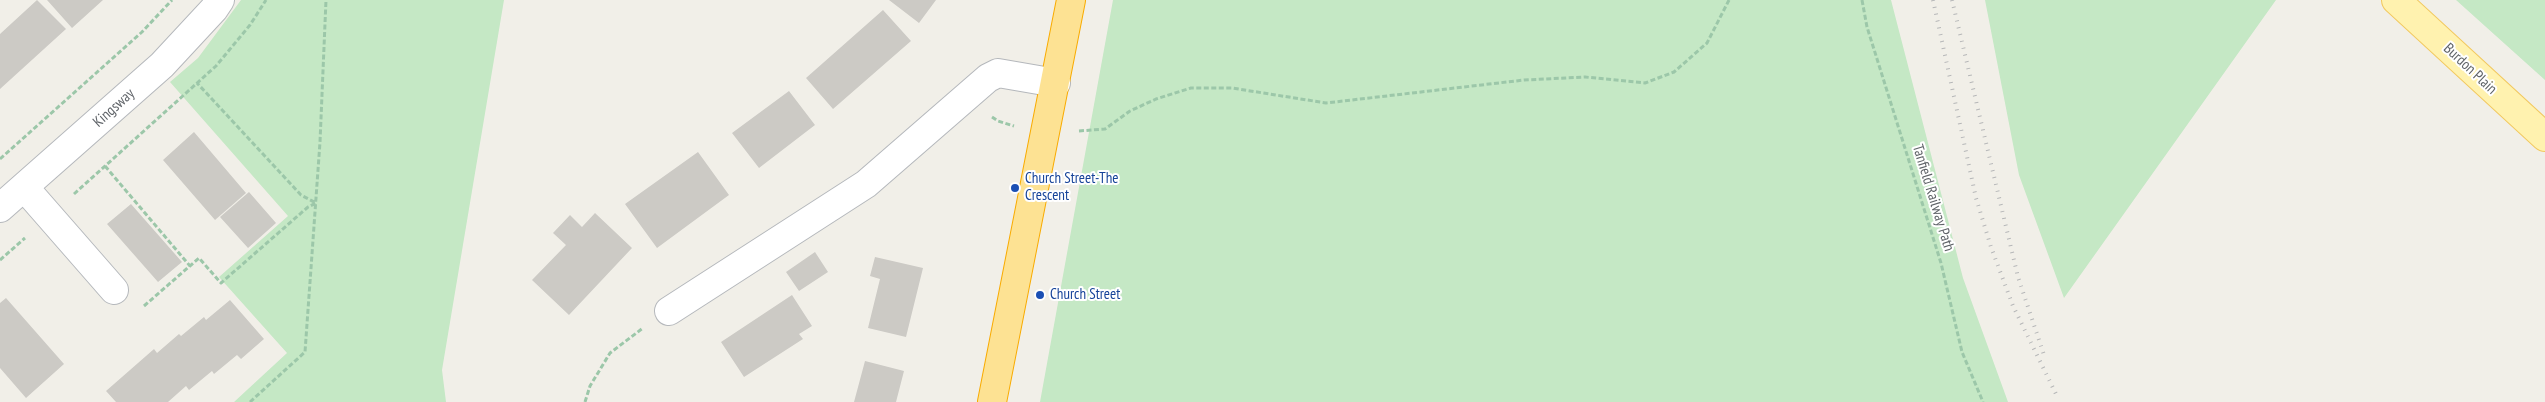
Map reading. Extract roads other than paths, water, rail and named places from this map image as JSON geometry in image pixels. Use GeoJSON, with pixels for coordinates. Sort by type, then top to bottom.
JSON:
{"type":"FeatureCollection","features":[{"type":"Feature","properties":{"kind":"highway"},"geometry":{"type":"LineString","coordinates":[[992,402],[1071,0]]}},
{"type":"Feature","properties":{"kind":"main road","name":"Burdon Plain"},"geometry":{"type":"LineString","coordinates":[[2396,0],[2545,137]]}},
{"type":"Feature","properties":{"kind":"street","name":"Kingsway"},"geometry":{"type":"LineString","coordinates":[[0,208],[162,65],[214,10],[220,0]]}},
{"type":"Feature","properties":{"kind":"street"},"geometry":{"type":"LineString","coordinates":[[668,311],[866,184],[988,78],[998,73],[1056,83]]}},
{"type":"Feature","properties":{"kind":"street"},"geometry":{"type":"LineString","coordinates":[[24,187],[114,290]]}},
{"type":"Feature","properties":{"kind":"railway"},"geometry":{"type":"LineString","coordinates":[[1933,0],[1976,198],[1991,247],[2013,306],[2057,396]]}},
{"type":"Feature","properties":{"kind":"railway"},"geometry":{"type":"LineString","coordinates":[[1952,0],[2018,277],[2044,355]]}},
{"type":"Feature","properties":{"kind":"place","name":"Church Street-The Crescent"},"geometry":{"type":"Point","coordinates":[1015,188]}},
{"type":"Feature","properties":{"kind":"place","name":"Church Street"},"geometry":{"type":"Point","coordinates":[1040,295]}}]}
